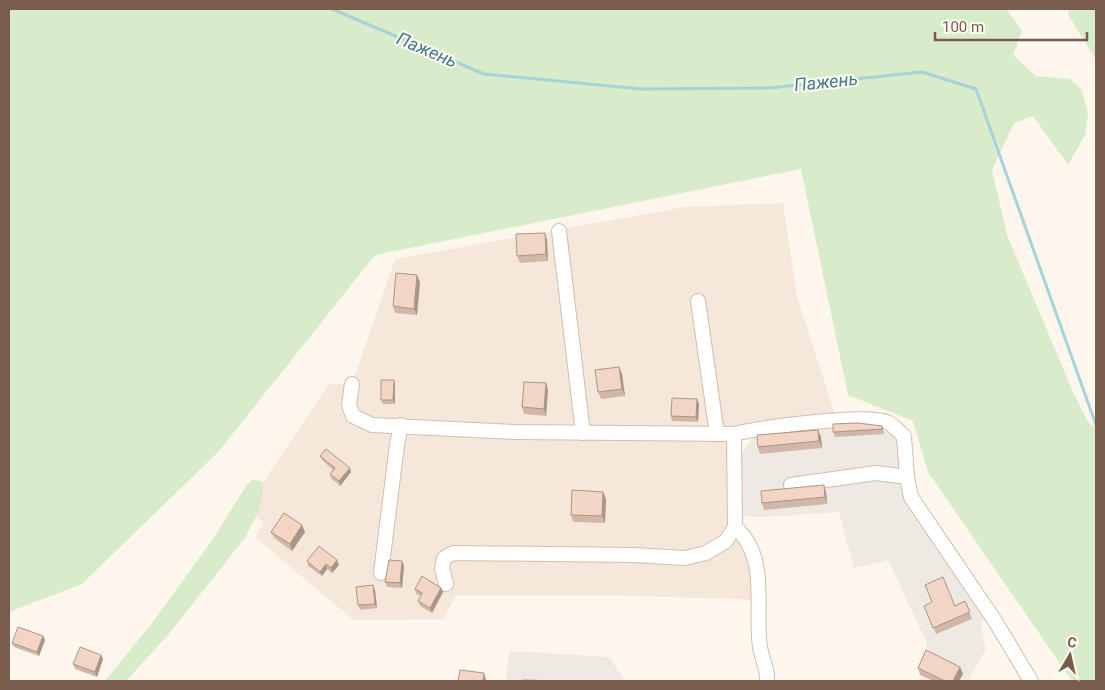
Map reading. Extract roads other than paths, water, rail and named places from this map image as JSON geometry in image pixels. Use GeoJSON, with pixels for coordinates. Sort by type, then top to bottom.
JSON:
{"type":"FeatureCollection","features":[{"type":"Feature","properties":{"kind":"street"},"geometry":{"type":"LineString","coordinates":[[559,231],[582,433]]}},
{"type":"Feature","properties":{"kind":"street"},"geometry":{"type":"LineString","coordinates":[[698,301],[717,434]]}},
{"type":"Feature","properties":{"kind":"street"},"geometry":{"type":"LineString","coordinates":[[352,384],[349,405],[353,416],[372,425],[514,432],[734,434],[754,429],[862,419],[888,422],[904,436],[907,477],[911,497],[995,621],[1031,681]]}},
{"type":"Feature","properties":{"kind":"street"},"geometry":{"type":"LineString","coordinates":[[381,573],[396,446],[401,425]]}},
{"type":"Feature","properties":{"kind":"street"},"geometry":{"type":"LineString","coordinates":[[446,584],[442,568],[444,558],[453,553],[633,555],[685,558],[706,553],[726,541],[735,526],[734,434]]}},
{"type":"Feature","properties":{"kind":"street"},"geometry":{"type":"LineString","coordinates":[[791,484],[876,472],[907,477]]}},
{"type":"Feature","properties":{"kind":"street"},"geometry":{"type":"LineString","coordinates":[[735,526],[745,535],[753,553],[760,592],[760,647],[768,675],[767,681]]}},
{"type":"Feature","properties":{"kind":"waterway","name":"Пажень"},"geometry":{"type":"LineString","coordinates":[[332,9],[484,74],[641,89],[769,88],[922,72],[976,89],[1096,425]]}}]}
